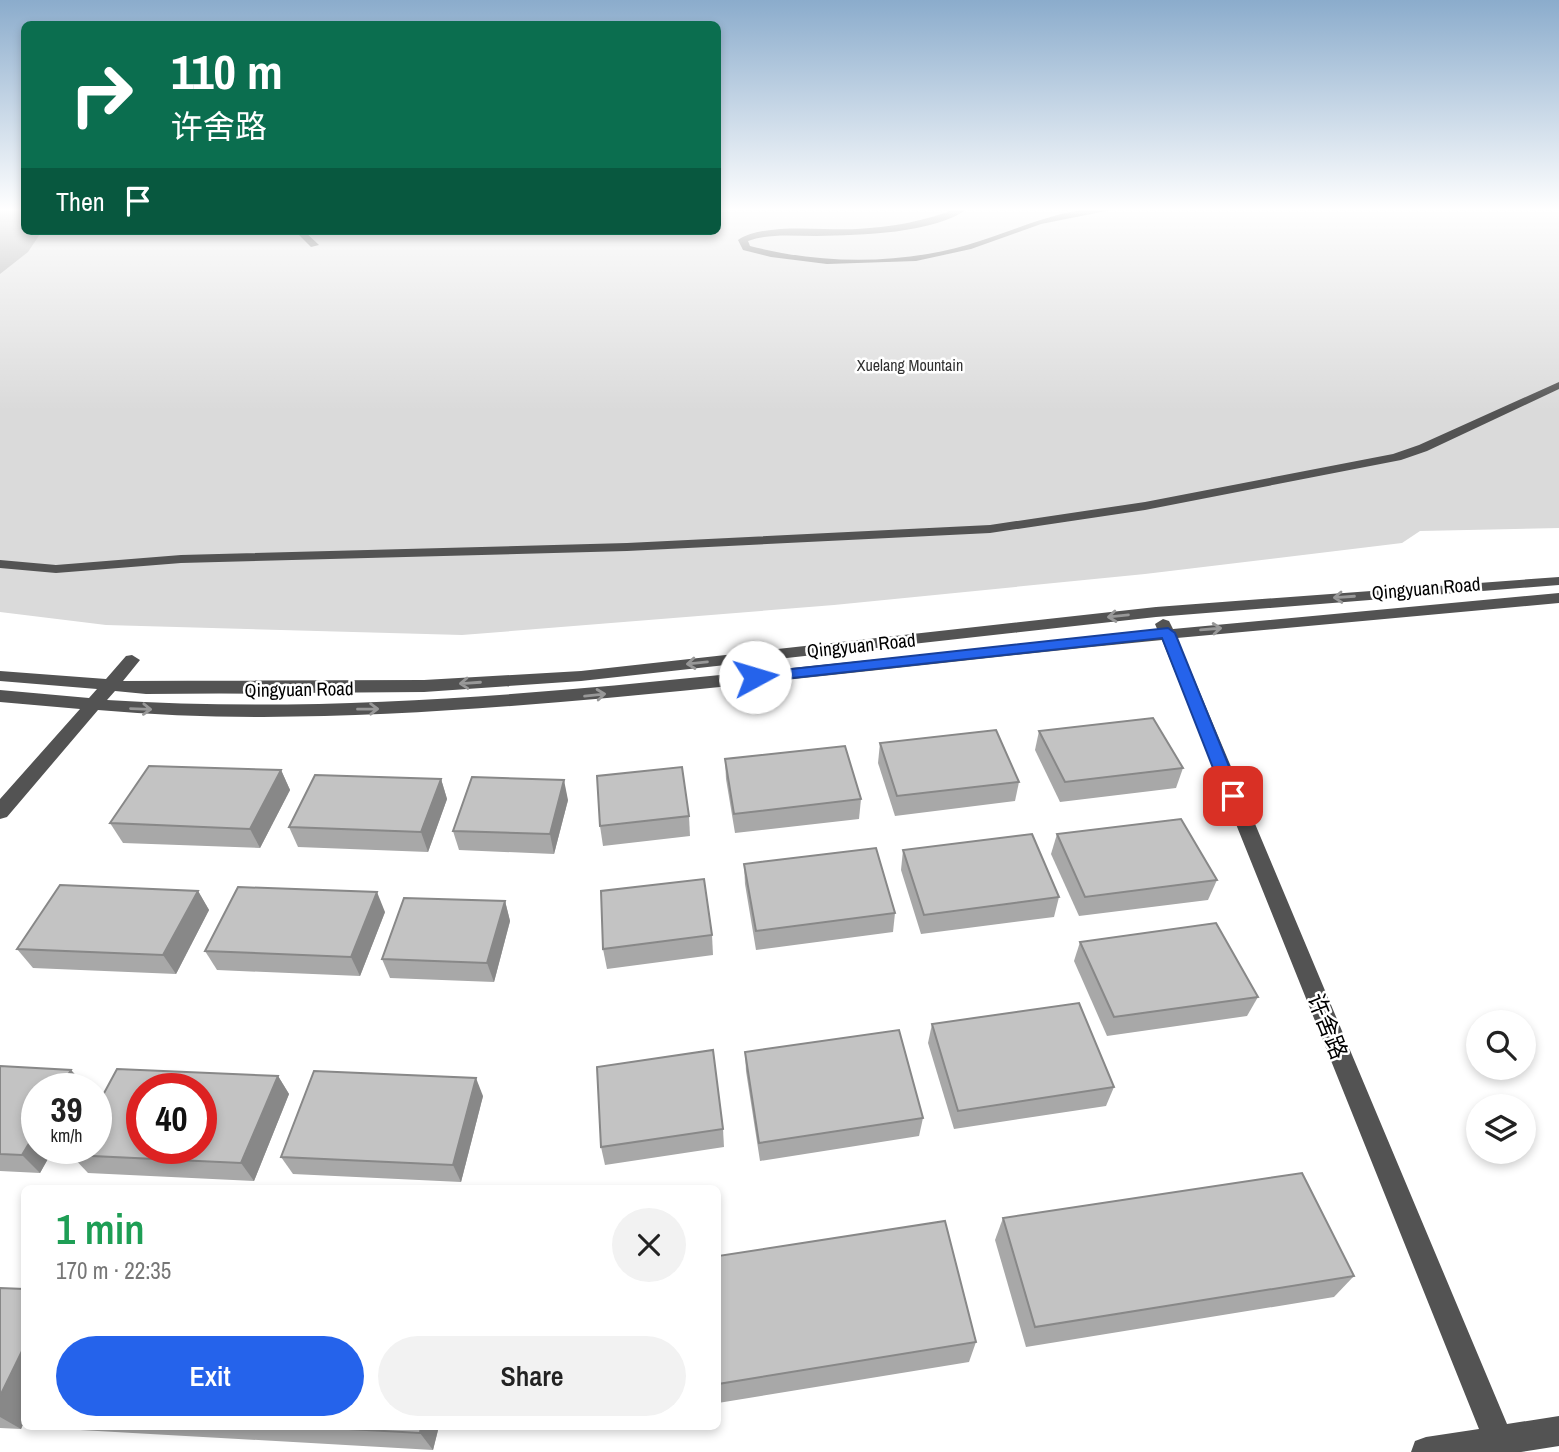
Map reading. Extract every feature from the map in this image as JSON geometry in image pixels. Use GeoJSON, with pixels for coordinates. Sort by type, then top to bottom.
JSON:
{"type":"FeatureCollection","features":[{"type":"Feature","properties":{"kind":"street"},"geometry":{"type":"LineString","coordinates":[[0,564],[55,569],[181,559],[627,547],[990,529],[1145,506],[1396,457],[1423,449],[1559,385]]}},
{"type":"Feature","properties":{"kind":"street","name":"Qingyuan Road"},"geometry":{"type":"LineString","coordinates":[[0,676],[146,688],[424,686],[581,676],[1152,607],[1559,581]]}},
{"type":"Feature","properties":{"kind":"street","name":"Qingyuan Road"},"geometry":{"type":"LineString","coordinates":[[0,696],[94,707],[212,712],[363,710],[562,698],[1168,633],[1559,597]]}},
{"type":"Feature","properties":{"kind":"street","name":"许舍路"},"geometry":{"type":"LineString","coordinates":[[1152,607],[1168,633],[1501,1445]]}},
{"type":"Feature","properties":{"kind":"street"},"geometry":{"type":"LineString","coordinates":[[0,813],[132,660]]}},
{"type":"Feature","properties":{"kind":"street"},"geometry":{"type":"LineString","coordinates":[[1426,1452],[1501,1445],[1559,1431]]}},
{"type":"Feature","properties":{"kind":"green space","name":"Xuelang Mountain"},"geometry":{"type":"Polygon","coordinates":[[[0,276],[1559,276],[1559,528],[1420,531],[1402,543],[1145,574],[834,605],[462,635],[106,625],[0,612],[0,276]]]}},
{"type":"Feature","properties":{"kind":"building"},"geometry":{"type":"Polygon","coordinates":[[[1153,718],[1183,768],[1065,782],[1039,731],[1153,718]]]}},
{"type":"Feature","properties":{"kind":"building"},"geometry":{"type":"Polygon","coordinates":[[[996,730],[1019,782],[897,796],[880,743],[996,730]]]}},
{"type":"Feature","properties":{"kind":"building"},"geometry":{"type":"Polygon","coordinates":[[[845,746],[861,799],[734,814],[725,759],[845,746]]]}},
{"type":"Feature","properties":{"kind":"building"},"geometry":{"type":"Polygon","coordinates":[[[149,766],[281,770],[250,829],[110,823],[149,766]]]}},
{"type":"Feature","properties":{"kind":"building"},"geometry":{"type":"Polygon","coordinates":[[[682,767],[689,816],[600,826],[597,776],[682,767]]]}},
{"type":"Feature","properties":{"kind":"building"},"geometry":{"type":"Polygon","coordinates":[[[315,775],[441,779],[421,832],[289,827],[315,775]]]}},
{"type":"Feature","properties":{"kind":"building"},"geometry":{"type":"Polygon","coordinates":[[[472,777],[564,780],[550,834],[453,831],[472,777]]]}},
{"type":"Feature","properties":{"kind":"building"},"geometry":{"type":"Polygon","coordinates":[[[1181,819],[1217,880],[1085,897],[1057,834],[1181,819]]]}},
{"type":"Feature","properties":{"kind":"building"},"geometry":{"type":"Polygon","coordinates":[[[1032,834],[1059,897],[924,915],[903,850],[1032,834]]]}},
{"type":"Feature","properties":{"kind":"building"},"geometry":{"type":"Polygon","coordinates":[[[876,848],[895,913],[756,931],[744,864],[876,848]]]}},
{"type":"Feature","properties":{"kind":"building"},"geometry":{"type":"Polygon","coordinates":[[[704,879],[712,935],[603,949],[601,891],[704,879]]]}},
{"type":"Feature","properties":{"kind":"building"},"geometry":{"type":"Polygon","coordinates":[[[60,885],[198,891],[163,955],[17,949],[60,885]]]}},
{"type":"Feature","properties":{"kind":"building"},"geometry":{"type":"Polygon","coordinates":[[[238,887],[377,892],[351,957],[205,951],[238,887]]]}},
{"type":"Feature","properties":{"kind":"building"},"geometry":{"type":"Polygon","coordinates":[[[404,898],[505,901],[487,963],[382,959],[404,898]]]}},
{"type":"Feature","properties":{"kind":"building"},"geometry":{"type":"Polygon","coordinates":[[[1216,923],[1258,997],[1114,1017],[1080,942],[1216,923]]]}},
{"type":"Feature","properties":{"kind":"building"},"geometry":{"type":"Polygon","coordinates":[[[1079,1003],[1114,1087],[958,1111],[932,1024],[1079,1003]]]}},
{"type":"Feature","properties":{"kind":"building"},"geometry":{"type":"Polygon","coordinates":[[[899,1030],[923,1118],[759,1143],[745,1052],[899,1030]]]}},
{"type":"Feature","properties":{"kind":"building"},"geometry":{"type":"Polygon","coordinates":[[[713,1050],[723,1129],[601,1147],[597,1067],[713,1050]]]}},
{"type":"Feature","properties":{"kind":"building"},"geometry":{"type":"Polygon","coordinates":[[[0,1066],[71,1070],[69,1073],[21,1073],[21,1155],[0,1154],[0,1066]]]}},
{"type":"Feature","properties":{"kind":"building"},"geometry":{"type":"Polygon","coordinates":[[[117,1069],[209,1073],[126,1073],[126,1158],[112,1157],[112,1078],[117,1069]]]}},
{"type":"Feature","properties":{"kind":"building"},"geometry":{"type":"Polygon","coordinates":[[[314,1071],[476,1078],[453,1165],[281,1157],[314,1071]]]}},
{"type":"Feature","properties":{"kind":"building"},"geometry":{"type":"Polygon","coordinates":[[[217,1073],[278,1076],[241,1163],[217,1162],[217,1073]]]}},
{"type":"Feature","properties":{"kind":"building"},"geometry":{"type":"Polygon","coordinates":[[[1302,1173],[1354,1276],[1035,1327],[1003,1218],[1302,1173]]]}},
{"type":"Feature","properties":{"kind":"building"},"geometry":{"type":"Polygon","coordinates":[[[945,1221],[976,1342],[721,1384],[721,1256],[945,1221]]]}},
{"type":"Feature","properties":{"kind":"building"},"geometry":{"type":"Polygon","coordinates":[[[0,1288],[21,1289],[21,1353],[0,1396],[0,1288]]]}},
{"type":"Feature","properties":{"kind":"building"},"geometry":{"type":"Polygon","coordinates":[[[366,1430],[420,1430],[420,1433],[366,1430]]]}},
{"type":"Feature","properties":{"kind":"route"},"geometry":{"type":"LineString","coordinates":[[755,677],[1168,633],[1233,796]]}}]}
